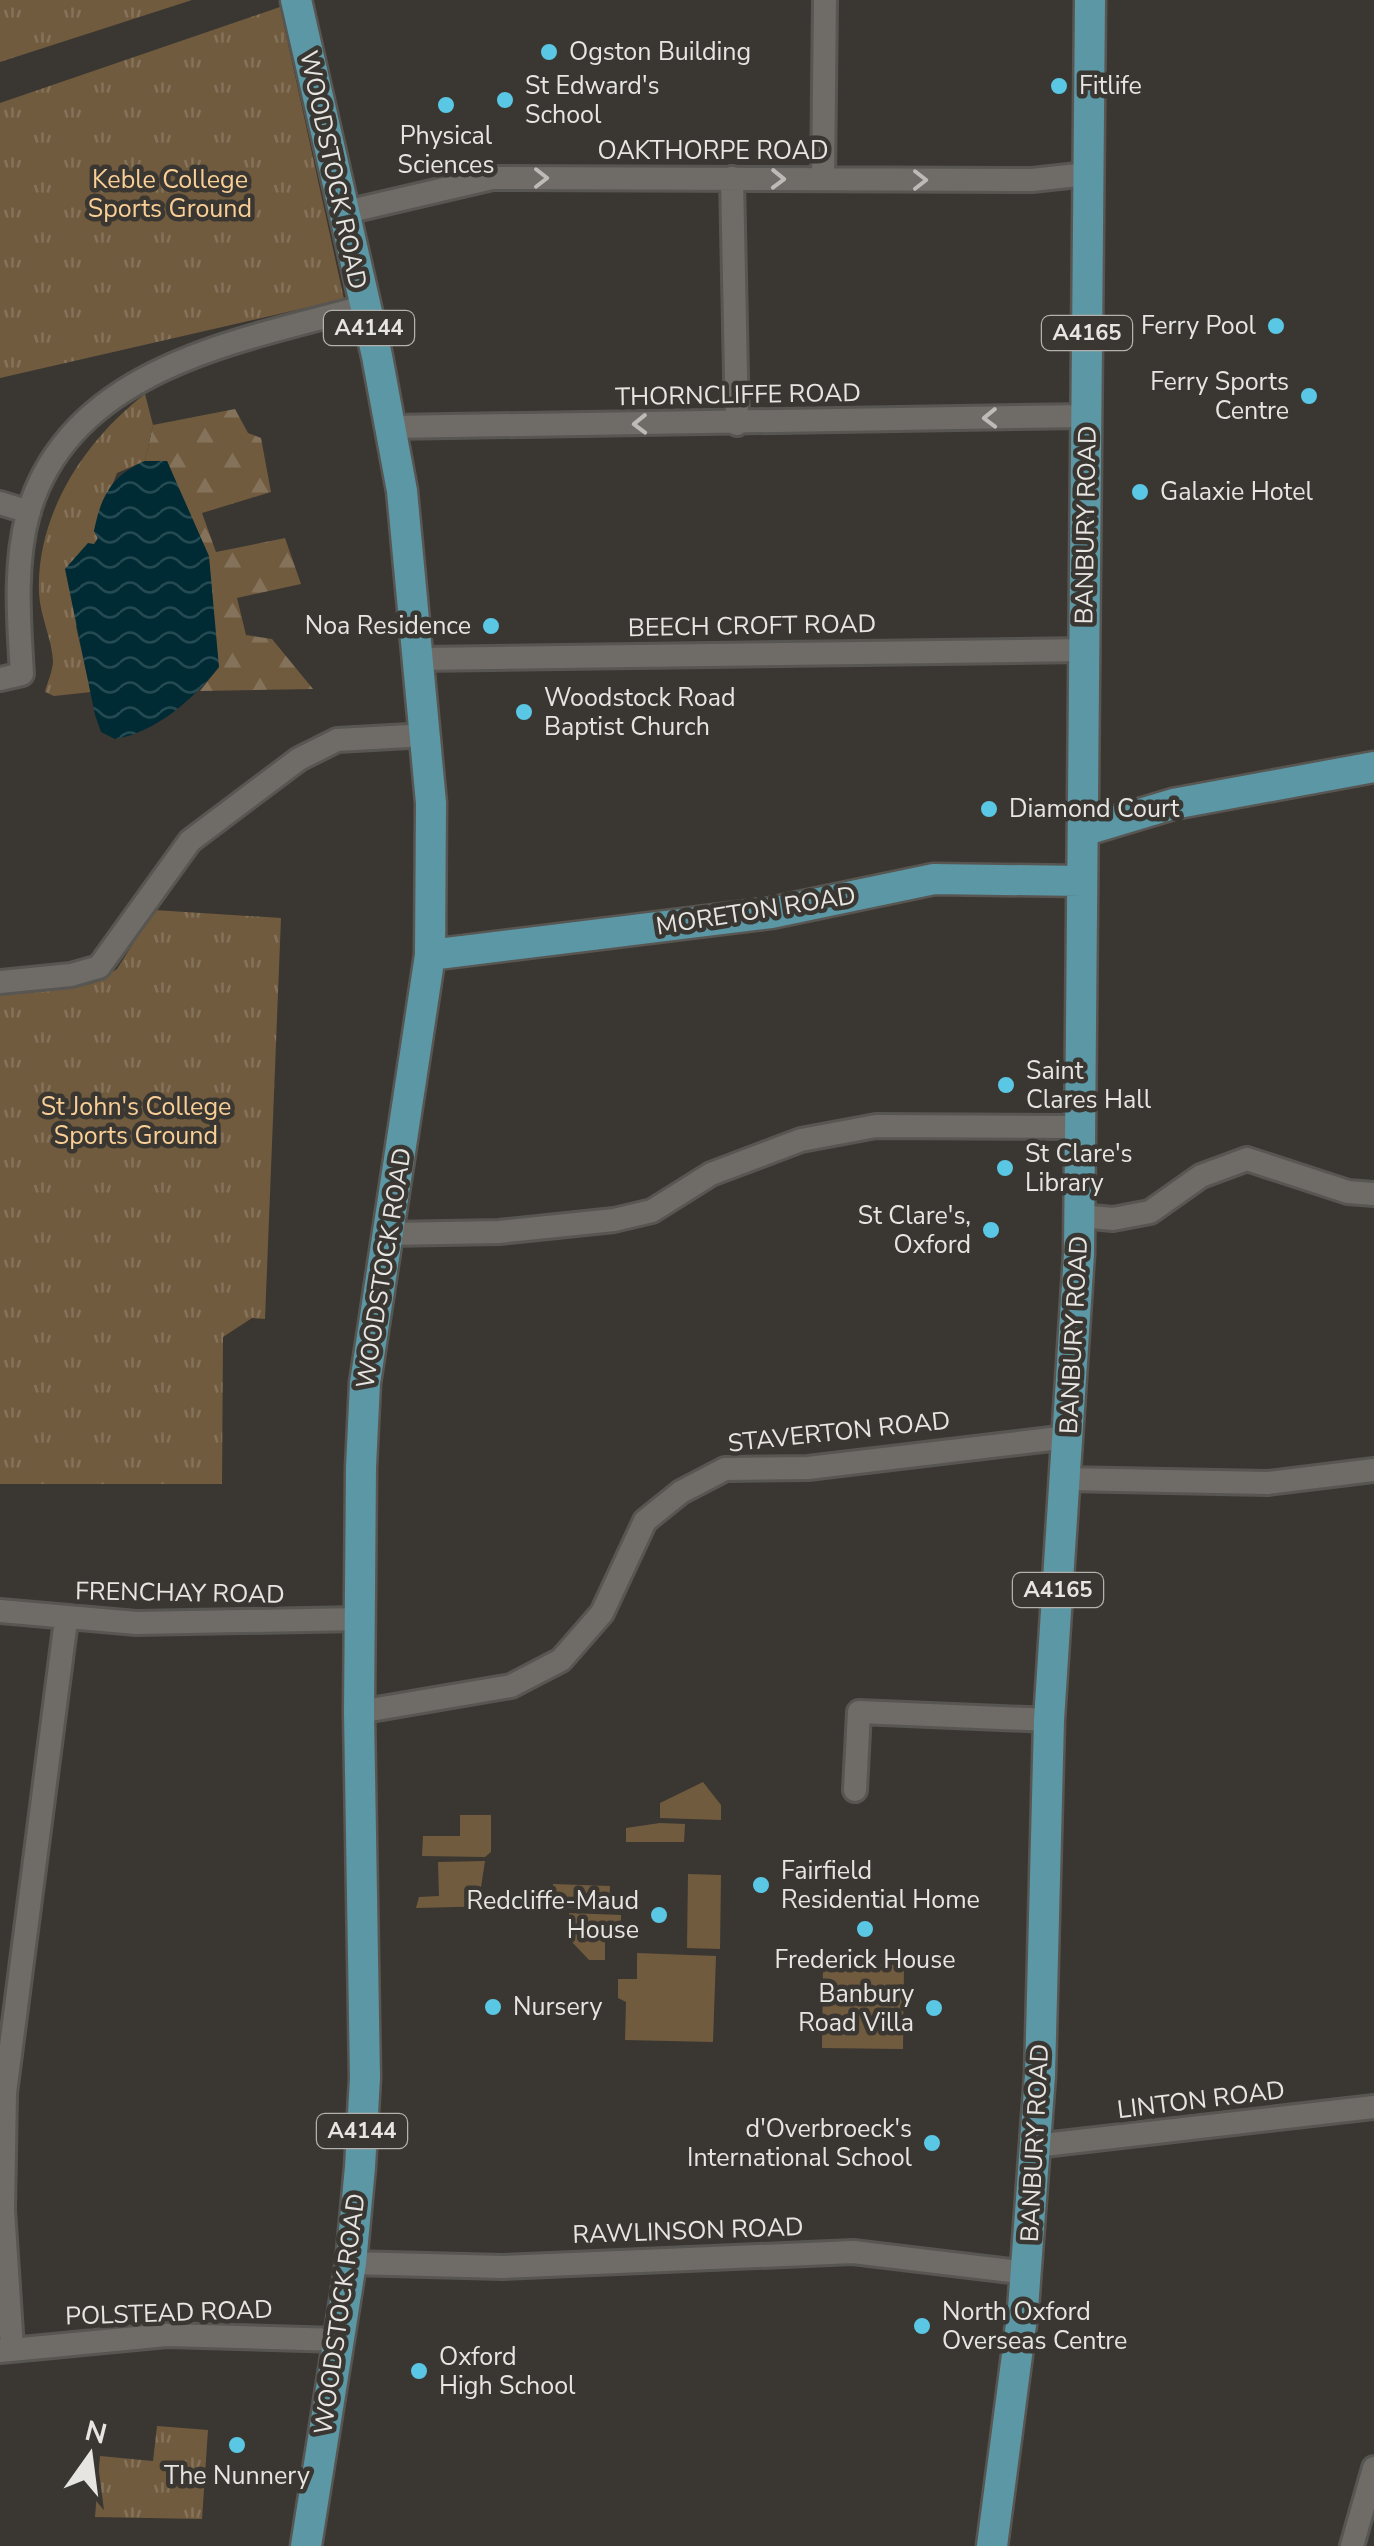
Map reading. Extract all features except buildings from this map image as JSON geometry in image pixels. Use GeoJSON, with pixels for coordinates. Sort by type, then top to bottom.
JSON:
{"type":"FeatureCollection","features":[{"type":"Feature","properties":{"kind":"main road","name":"WOODSTOCK ROAD"},"geometry":{"type":"LineString","coordinates":[[296,0],[390,427],[411,547],[428,736],[430,955],[365,1383],[359,1619],[365,2078],[350,2263],[306,2546]]}},
{"type":"Feature","properties":{"kind":"main road","name":"BANBURY ROAD"},"geometry":{"type":"LineString","coordinates":[[992,2546],[1027,2272],[1050,1720],[1080,1216],[1090,0]]}},
{"type":"Feature","properties":{"kind":"main road"},"geometry":{"type":"LineString","coordinates":[[1083,831],[1173,804],[1374,767]]}},
{"type":"Feature","properties":{"kind":"main road","name":"MORETON ROAD"},"geometry":{"type":"LineString","coordinates":[[430,955],[771,913],[934,879],[1082,881]]}},
{"type":"Feature","properties":{"kind":"street"},"geometry":{"type":"LineString","coordinates":[[823,179],[824,0]]}},
{"type":"Feature","properties":{"kind":"street","name":"OAKTHORPE ROAD"},"geometry":{"type":"LineString","coordinates":[[342,213],[492,178],[1032,180],[1086,174]]}},
{"type":"Feature","properties":{"kind":"street"},"geometry":{"type":"LineString","coordinates":[[732,178],[737,424]]}},
{"type":"Feature","properties":{"kind":"street"},"geometry":{"type":"LineString","coordinates":[[0,679],[22,674],[18,586],[29,512],[57,455],[98,410],[147,374],[205,350],[363,308]]}},
{"type":"Feature","properties":{"kind":"street","name":"THORNCLIFFE ROAD"},"geometry":{"type":"LineString","coordinates":[[390,427],[1087,416]]}},
{"type":"Feature","properties":{"kind":"street"},"geometry":{"type":"LineString","coordinates":[[0,503],[29,512]]}},
{"type":"Feature","properties":{"kind":"street","name":"BEECH CROFT ROAD"},"geometry":{"type":"LineString","coordinates":[[420,659],[1085,650]]}},
{"type":"Feature","properties":{"kind":"street"},"geometry":{"type":"LineString","coordinates":[[0,982],[70,974],[98,966],[190,841],[298,758],[337,740],[428,736]]}},
{"type":"Feature","properties":{"kind":"street"},"geometry":{"type":"LineString","coordinates":[[388,1234],[499,1232],[614,1220],[652,1211],[710,1174],[801,1140],[876,1126],[1081,1126]]}},
{"type":"Feature","properties":{"kind":"street"},"geometry":{"type":"LineString","coordinates":[[1080,1216],[1112,1218],[1150,1212],[1202,1176],[1246,1159],[1348,1192],[1374,1194]]}},
{"type":"Feature","properties":{"kind":"street","name":"STAVERTON ROAD"},"geometry":{"type":"LineString","coordinates":[[359,1712],[511,1686],[561,1660],[602,1613],[645,1521],[681,1492],[726,1469],[808,1468],[1068,1437]]}},
{"type":"Feature","properties":{"kind":"street"},"geometry":{"type":"LineString","coordinates":[[1065,1480],[1268,1483],[1374,1470]]}},
{"type":"Feature","properties":{"kind":"street","name":"FRENCHAY ROAD"},"geometry":{"type":"LineString","coordinates":[[0,1611],[66,1620],[359,1619]]}},
{"type":"Feature","properties":{"kind":"street"},"geometry":{"type":"LineString","coordinates":[[6,2350],[5,2094],[66,1620]]}},
{"type":"Feature","properties":{"kind":"street"},"geometry":{"type":"LineString","coordinates":[[855,1790],[859,1712],[1050,1720]]}},
{"type":"Feature","properties":{"kind":"street","name":"LINTON ROAD"},"geometry":{"type":"LineString","coordinates":[[1035,2146],[1374,2107]]}},
{"type":"Feature","properties":{"kind":"street","name":"RAWLINSON ROAD"},"geometry":{"type":"LineString","coordinates":[[350,2263],[503,2267],[852,2252],[1027,2272]]}},
{"type":"Feature","properties":{"kind":"street","name":"POLSTEAD ROAD"},"geometry":{"type":"LineString","coordinates":[[6,2350],[168,2334],[339,2340]]}},
{"type":"Feature","properties":{"kind":"street"},"geometry":{"type":"LineString","coordinates":[[1352,2546],[1374,2468]]}},
{"type":"Feature","properties":{"kind":"green space"},"geometry":{"type":"Polygon","coordinates":[[[0,0],[192,0],[0,62],[0,0]]]}},
{"type":"Feature","properties":{"kind":"green space","name":"Keble College Sports Ground"},"geometry":{"type":"Polygon","coordinates":[[[280,7],[344,299],[0,378],[0,103],[280,7]]]}},
{"type":"Feature","properties":{"kind":"green space"},"geometry":{"type":"Polygon","coordinates":[[[145,394],[153,425],[145,461],[117,473],[94,531],[98,538],[76,627],[91,692],[54,696],[45,692],[53,661],[39,593],[46,535],[55,507],[84,456],[145,394]]]}},
{"type":"Feature","properties":{"kind":"green space"},"geometry":{"type":"Polygon","coordinates":[[[235,409],[248,433],[261,438],[271,492],[202,513],[216,552],[285,538],[301,584],[237,598],[246,635],[272,639],[313,689],[200,691],[219,667],[185,504],[167,461],[145,461],[153,425],[235,409]]]}},
{"type":"Feature","properties":{"kind":"green space","name":"St John's College Sports Ground"},"geometry":{"type":"Polygon","coordinates":[[[154,910],[281,918],[265,1319],[252,1318],[223,1337],[222,1484],[0,1484],[0,995],[91,984],[117,969],[154,910]]]}},
{"type":"Feature","properties":{"kind":"green space"},"geometry":{"type":"Polygon","coordinates":[[[703,1782],[721,1805],[721,1820],[660,1818],[660,1803],[703,1782]]]}},
{"type":"Feature","properties":{"kind":"green space"},"geometry":{"type":"Polygon","coordinates":[[[460,1815],[491,1815],[491,1852],[485,1857],[422,1856],[423,1836],[460,1836],[460,1815]]]}},
{"type":"Feature","properties":{"kind":"green space"},"geometry":{"type":"Polygon","coordinates":[[[685,1824],[684,1842],[626,1842],[626,1828],[685,1824]]]}},
{"type":"Feature","properties":{"kind":"green space"},"geometry":{"type":"Polygon","coordinates":[[[485,1861],[480,1894],[492,1894],[496,1906],[416,1908],[419,1897],[439,1896],[438,1862],[485,1861]]]}},
{"type":"Feature","properties":{"kind":"green space"},"geometry":{"type":"Polygon","coordinates":[[[688,1874],[721,1875],[720,1949],[687,1948],[688,1874]]]}},
{"type":"Feature","properties":{"kind":"green space"},"geometry":{"type":"Polygon","coordinates":[[[553,1884],[610,1886],[609,1909],[552,1907],[553,1884]]]}},
{"type":"Feature","properties":{"kind":"green space"},"geometry":{"type":"Polygon","coordinates":[[[569,1913],[621,1915],[621,1935],[605,1936],[605,1960],[589,1960],[571,1941],[569,1913]]]}},
{"type":"Feature","properties":{"kind":"green space"},"geometry":{"type":"Polygon","coordinates":[[[637,1953],[716,1956],[713,2042],[625,2040],[626,2002],[618,1998],[618,1979],[637,1979],[637,1953]]]}},
{"type":"Feature","properties":{"kind":"green space"},"geometry":{"type":"Polygon","coordinates":[[[823,1964],[904,1965],[903,2049],[822,2048],[823,1964]]]}},
{"type":"Feature","properties":{"kind":"green space"},"geometry":{"type":"Polygon","coordinates":[[[157,2426],[208,2430],[202,2519],[95,2517],[100,2456],[153,2461],[157,2426]]]}},
{"type":"Feature","properties":{"kind":"water"},"geometry":{"type":"Polygon","coordinates":[[[145,461],[167,461],[209,556],[219,667],[198,691],[160,722],[115,739],[101,732],[95,715],[65,569],[88,543],[94,544],[98,538],[94,531],[110,488],[124,473],[145,461]]]}},
{"type":"Feature","properties":{"kind":"place","name":"Ogston Building"},"geometry":{"type":"Point","coordinates":[549,52]}},
{"type":"Feature","properties":{"kind":"place","name":"Fitlife"},"geometry":{"type":"Point","coordinates":[1059,86]}},
{"type":"Feature","properties":{"kind":"place","name":"St Edward's School"},"geometry":{"type":"Point","coordinates":[505,100]}},
{"type":"Feature","properties":{"kind":"place","name":"Physical Sciences"},"geometry":{"type":"Point","coordinates":[446,105]}},
{"type":"Feature","properties":{"kind":"place","name":"Ferry Pool"},"geometry":{"type":"Point","coordinates":[1276,326]}},
{"type":"Feature","properties":{"kind":"place","name":"Ferry Sports Centre"},"geometry":{"type":"Point","coordinates":[1309,396]}},
{"type":"Feature","properties":{"kind":"place","name":"Galaxie Hotel"},"geometry":{"type":"Point","coordinates":[1140,492]}},
{"type":"Feature","properties":{"kind":"place","name":"Noa Residence"},"geometry":{"type":"Point","coordinates":[491,626]}},
{"type":"Feature","properties":{"kind":"place","name":"Woodstock Road Baptist Church"},"geometry":{"type":"Point","coordinates":[524,712]}},
{"type":"Feature","properties":{"kind":"place","name":"Diamond Court"},"geometry":{"type":"Point","coordinates":[989,809]}},
{"type":"Feature","properties":{"kind":"place","name":"Saint Clares Hall"},"geometry":{"type":"Point","coordinates":[1006,1085]}},
{"type":"Feature","properties":{"kind":"place","name":"St Clare's Library"},"geometry":{"type":"Point","coordinates":[1005,1168]}},
{"type":"Feature","properties":{"kind":"place","name":"St Clare's, Oxford"},"geometry":{"type":"Point","coordinates":[991,1230]}},
{"type":"Feature","properties":{"kind":"place","name":"Fairfield Residential Home"},"geometry":{"type":"Point","coordinates":[761,1885]}},
{"type":"Feature","properties":{"kind":"place","name":"Redcliffe-Maud House"},"geometry":{"type":"Point","coordinates":[659,1915]}},
{"type":"Feature","properties":{"kind":"place","name":"Frederick House"},"geometry":{"type":"Point","coordinates":[865,1929]}},
{"type":"Feature","properties":{"kind":"place","name":"Nursery"},"geometry":{"type":"Point","coordinates":[493,2007]}},
{"type":"Feature","properties":{"kind":"place","name":"Banbury Road Villa"},"geometry":{"type":"Point","coordinates":[934,2008]}},
{"type":"Feature","properties":{"kind":"place","name":"d'Overbroeck's International School"},"geometry":{"type":"Point","coordinates":[932,2143]}},
{"type":"Feature","properties":{"kind":"place","name":"North Oxford Overseas Centre"},"geometry":{"type":"Point","coordinates":[922,2326]}},
{"type":"Feature","properties":{"kind":"place","name":"Oxford High School"},"geometry":{"type":"Point","coordinates":[419,2371]}},
{"type":"Feature","properties":{"kind":"place","name":"The Nunnery"},"geometry":{"type":"Point","coordinates":[237,2445]}}]}
